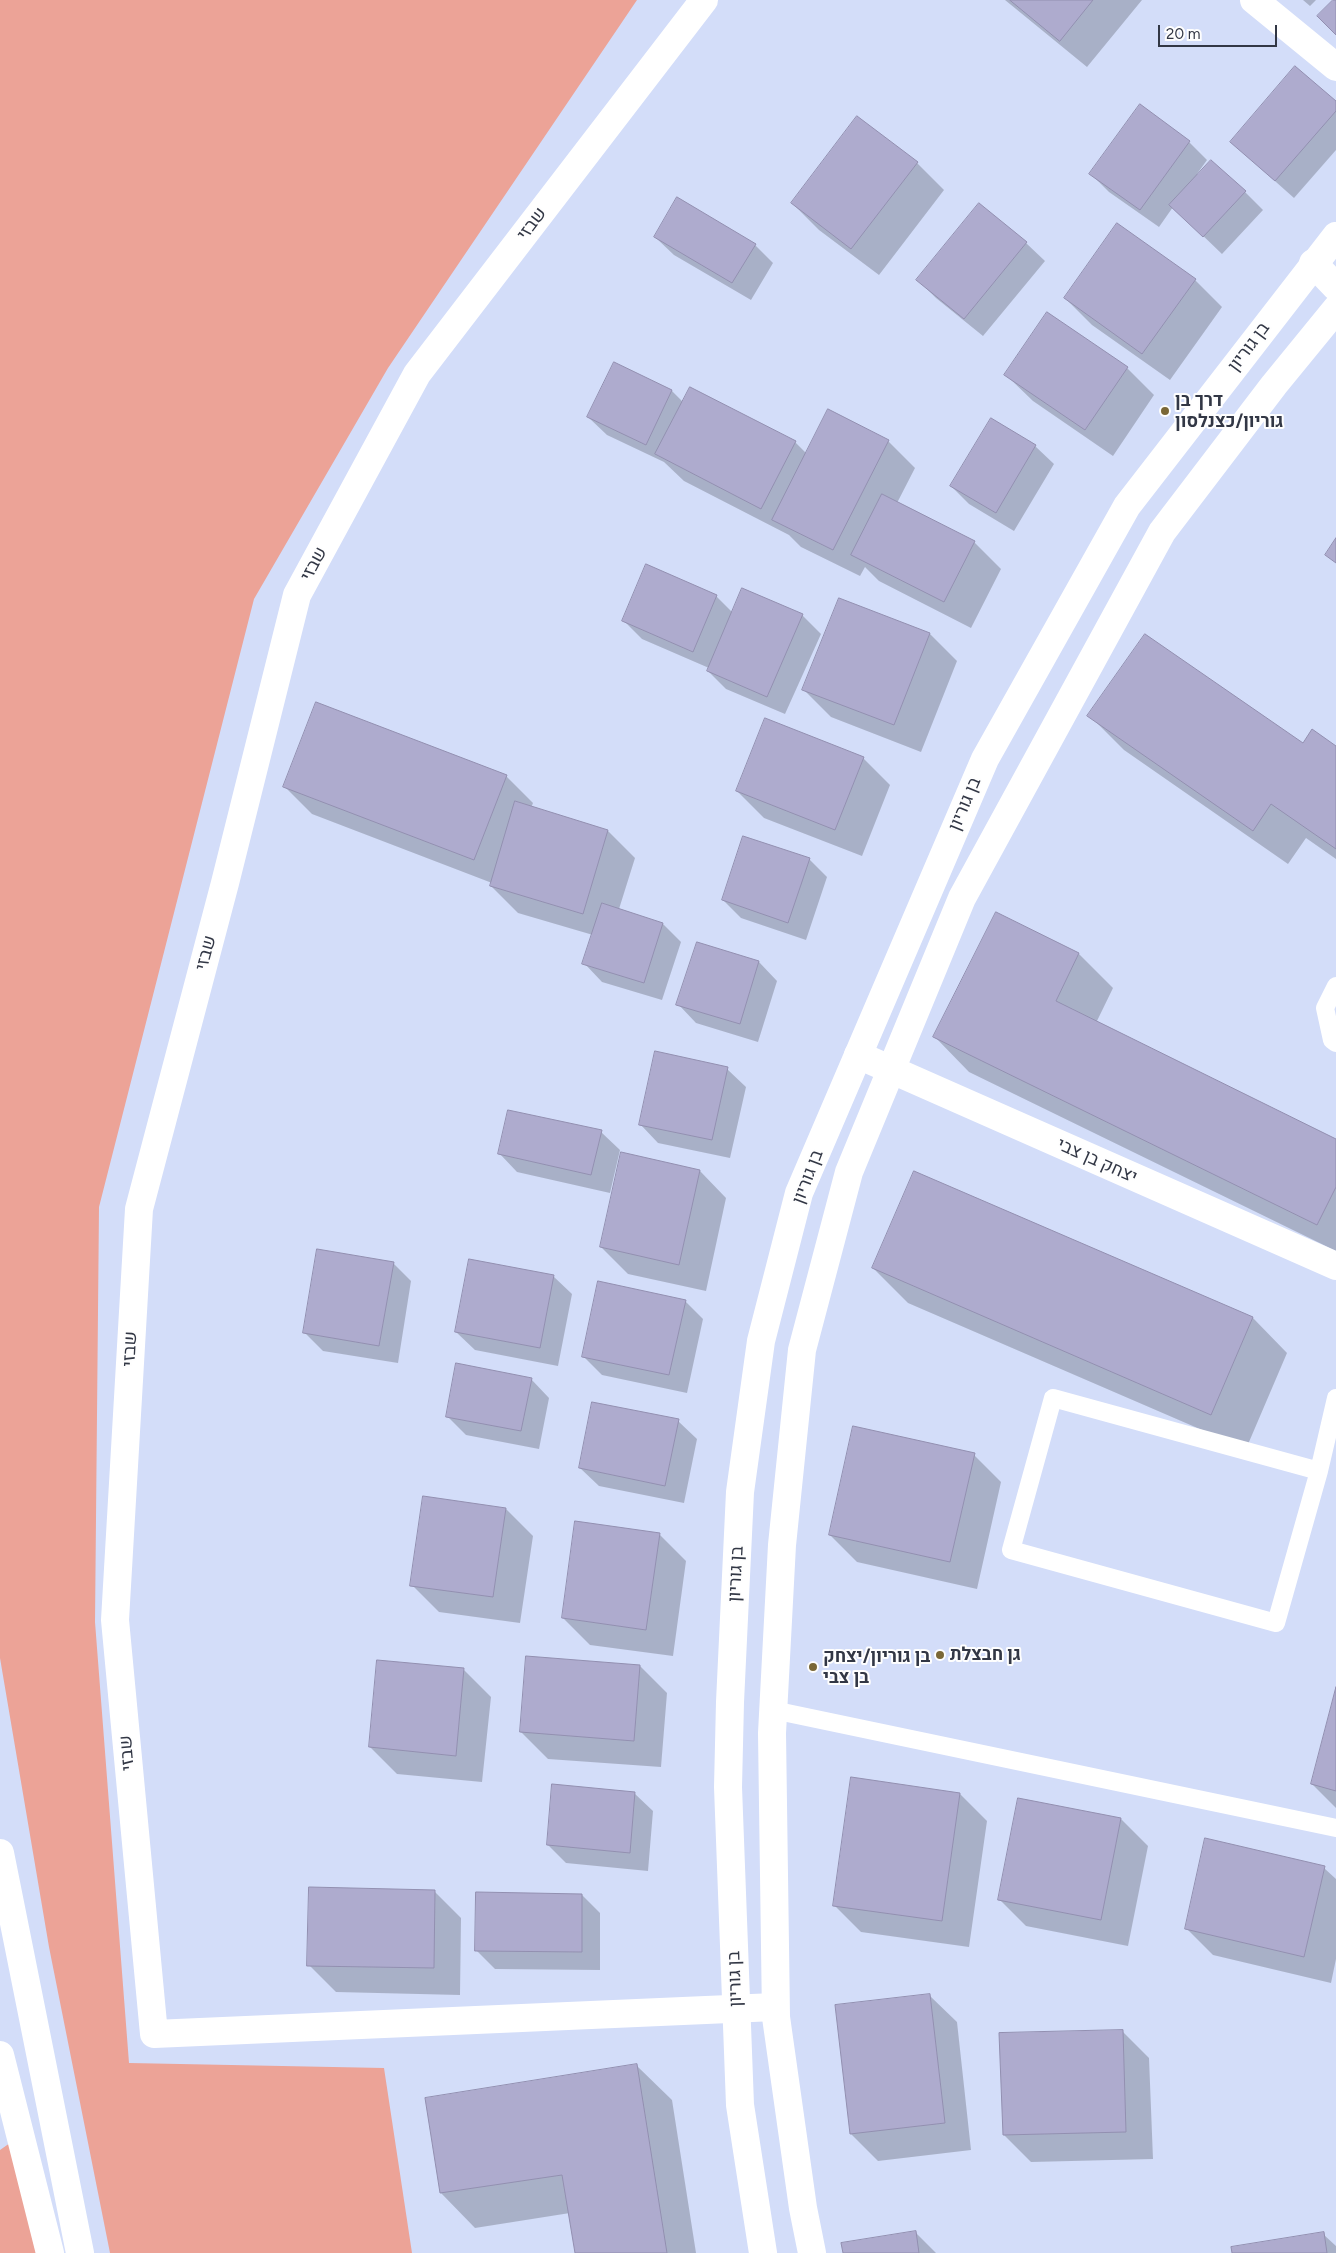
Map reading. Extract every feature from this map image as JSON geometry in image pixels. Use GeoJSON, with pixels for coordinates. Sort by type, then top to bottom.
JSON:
{"type":"FeatureCollection","features":[{"type":"Feature","properties":{"kind":"main road","name":"שבזי"},"geometry":{"type":"LineString","coordinates":[[704,0],[417,374],[297,595],[225,883],[138,1209],[115,1620],[154,2034],[736,2008]]}},
{"type":"Feature","properties":{"kind":"main road"},"geometry":{"type":"LineString","coordinates":[[1254,0],[1336,67]]}},
{"type":"Feature","properties":{"kind":"main road","name":"בן גוריון"},"geometry":{"type":"LineString","coordinates":[[763,2253],[740,2105],[728,1787],[740,1492],[761,1341],[799,1194],[985,759],[1127,506],[1313,263],[1336,236]]}},
{"type":"Feature","properties":{"kind":"main road"},"geometry":{"type":"LineString","coordinates":[[1313,263],[1336,287]]}},
{"type":"Feature","properties":{"kind":"main road","name":"בן גוריון"},"geometry":{"type":"LineString","coordinates":[[812,2253],[803,2208],[775,2007],[772,1733],[782,1545],[802,1350],[849,1172],[962,898],[1162,532],[1274,385],[1336,309]]}},
{"type":"Feature","properties":{"kind":"main road","name":"יצחק בן צבי"},"geometry":{"type":"LineString","coordinates":[[858,1055],[1336,1266]]}},
{"type":"Feature","properties":{"kind":"main road"},"geometry":{"type":"LineString","coordinates":[[0,1853],[80,2253]]}},
{"type":"Feature","properties":{"kind":"main road"},"geometry":{"type":"LineString","coordinates":[[736,2008],[775,2007]]}},
{"type":"Feature","properties":{"kind":"main road"},"geometry":{"type":"LineString","coordinates":[[0,2055],[50,2253]]}},
{"type":"Feature","properties":{"kind":"lane"},"geometry":{"type":"LineString","coordinates":[[1336,986],[1325,1008],[1332,1040],[1336,1043]]}},
{"type":"Feature","properties":{"kind":"lane"},"geometry":{"type":"LineString","coordinates":[[1318,1471],[1053,1398],[1011,1550],[1276,1623],[1318,1471],[1336,1398]]}},
{"type":"Feature","properties":{"kind":"lane"},"geometry":{"type":"LineString","coordinates":[[773,1710],[1336,1828]]}},
{"type":"Feature","properties":{"kind":"shaded area"},"geometry":{"type":"Polygon","coordinates":[[[0,0],[637,0],[388,368],[254,599],[99,1207],[95,1622],[129,2063],[384,2068],[412,2253],[110,2253],[49,1947],[0,1658],[0,0]]]}},
{"type":"Feature","properties":{"kind":"shaded area"},"geometry":{"type":"Polygon","coordinates":[[[10,2143],[36,2253],[0,2253],[0,2150],[10,2143]]]}},
{"type":"Feature","properties":{"kind":"building"},"geometry":{"type":"Polygon","coordinates":[[[1010,0],[1093,0],[1060,41],[1010,0]]]}},
{"type":"Feature","properties":{"kind":"building"},"geometry":{"type":"Polygon","coordinates":[[[1333,0],[1336,0],[1336,35],[1317,16],[1333,0]]]}},
{"type":"Feature","properties":{"kind":"building"},"geometry":{"type":"Polygon","coordinates":[[[1295,66],[1336,101],[1336,111],[1275,181],[1230,142],[1295,66]]]}},
{"type":"Feature","properties":{"kind":"building"},"geometry":{"type":"Polygon","coordinates":[[[1140,104],[1190,141],[1140,210],[1089,174],[1140,104]]]}},
{"type":"Feature","properties":{"kind":"building"},"geometry":{"type":"Polygon","coordinates":[[[857,116],[918,162],[851,249],[791,203],[857,116]]]}},
{"type":"Feature","properties":{"kind":"building"},"geometry":{"type":"Polygon","coordinates":[[[1211,160],[1246,191],[1203,237],[1169,205],[1211,160]]]}},
{"type":"Feature","properties":{"kind":"building"},"geometry":{"type":"Polygon","coordinates":[[[677,197],[756,244],[732,283],[654,237],[677,197]]]}},
{"type":"Feature","properties":{"kind":"building"},"geometry":{"type":"Polygon","coordinates":[[[979,203],[1027,242],[964,319],[916,280],[979,203]]]}},
{"type":"Feature","properties":{"kind":"building"},"geometry":{"type":"Polygon","coordinates":[[[1117,223],[1196,279],[1142,354],[1064,298],[1117,223]]]}},
{"type":"Feature","properties":{"kind":"building"},"geometry":{"type":"Polygon","coordinates":[[[1047,312],[1128,367],[1085,430],[1004,375],[1047,312]]]}},
{"type":"Feature","properties":{"kind":"building"},"geometry":{"type":"Polygon","coordinates":[[[614,362],[672,390],[646,445],[587,417],[614,362]]]}},
{"type":"Feature","properties":{"kind":"building"},"geometry":{"type":"Polygon","coordinates":[[[690,387],[796,441],[761,509],[655,454],[690,387]]]}},
{"type":"Feature","properties":{"kind":"building"},"geometry":{"type":"Polygon","coordinates":[[[828,409],[889,440],[833,550],[772,520],[828,409]]]}},
{"type":"Feature","properties":{"kind":"building"},"geometry":{"type":"Polygon","coordinates":[[[991,418],[1036,445],[996,513],[950,486],[991,418]]]}},
{"type":"Feature","properties":{"kind":"building"},"geometry":{"type":"Polygon","coordinates":[[[882,494],[975,541],[944,602],[851,555],[882,494]]]}},
{"type":"Feature","properties":{"kind":"building"},"geometry":{"type":"Polygon","coordinates":[[[1336,538],[1336,563],[1325,555],[1336,538]]]}},
{"type":"Feature","properties":{"kind":"building"},"geometry":{"type":"Polygon","coordinates":[[[646,564],[717,595],[693,652],[622,621],[646,564]]]}},
{"type":"Feature","properties":{"kind":"building"},"geometry":{"type":"Polygon","coordinates":[[[742,588],[803,614],[767,697],[707,671],[742,588]]]}},
{"type":"Feature","properties":{"kind":"building"},"geometry":{"type":"Polygon","coordinates":[[[839,598],[930,633],[894,725],[802,690],[839,598]]]}},
{"type":"Feature","properties":{"kind":"building"},"geometry":{"type":"Polygon","coordinates":[[[1145,634],[1303,743],[1312,729],[1336,746],[1336,849],[1271,804],[1253,831],[1087,716],[1145,634]]]}},
{"type":"Feature","properties":{"kind":"building"},"geometry":{"type":"Polygon","coordinates":[[[316,702],[507,775],[474,860],[283,787],[316,702]]]}},
{"type":"Feature","properties":{"kind":"building"},"geometry":{"type":"Polygon","coordinates":[[[765,718],[864,757],[835,830],[736,791],[765,718]]]}},
{"type":"Feature","properties":{"kind":"building"},"geometry":{"type":"Polygon","coordinates":[[[515,801],[608,830],[583,914],[490,886],[515,801]]]}},
{"type":"Feature","properties":{"kind":"building"},"geometry":{"type":"Polygon","coordinates":[[[743,836],[810,858],[788,923],[722,900],[743,836]]]}},
{"type":"Feature","properties":{"kind":"building"},"geometry":{"type":"Polygon","coordinates":[[[602,903],[663,923],[644,983],[582,964],[602,903]]]}},
{"type":"Feature","properties":{"kind":"building"},"geometry":{"type":"Polygon","coordinates":[[[996,912],[1079,953],[1056,1001],[1336,1139],[1336,1187],[1317,1225],[933,1037],[996,912]]]}},
{"type":"Feature","properties":{"kind":"building"},"geometry":{"type":"Polygon","coordinates":[[[697,942],[759,961],[740,1024],[676,1005],[697,942]]]}},
{"type":"Feature","properties":{"kind":"building"},"geometry":{"type":"Polygon","coordinates":[[[655,1051],[728,1067],[712,1140],[639,1125],[655,1051]]]}},
{"type":"Feature","properties":{"kind":"building"},"geometry":{"type":"Polygon","coordinates":[[[508,1110],[602,1130],[591,1175],[498,1154],[508,1110]]]}},
{"type":"Feature","properties":{"kind":"building"},"geometry":{"type":"Polygon","coordinates":[[[621,1152],[700,1170],[679,1265],[600,1247],[621,1152]]]}},
{"type":"Feature","properties":{"kind":"building"},"geometry":{"type":"Polygon","coordinates":[[[914,1171],[1253,1317],[1211,1415],[872,1268],[914,1171]]]}},
{"type":"Feature","properties":{"kind":"building"},"geometry":{"type":"Polygon","coordinates":[[[317,1249],[394,1262],[379,1346],[303,1333],[317,1249]]]}},
{"type":"Feature","properties":{"kind":"building"},"geometry":{"type":"Polygon","coordinates":[[[469,1259],[554,1275],[540,1348],[455,1332],[469,1259]]]}},
{"type":"Feature","properties":{"kind":"building"},"geometry":{"type":"Polygon","coordinates":[[[598,1281],[686,1300],[669,1375],[582,1357],[598,1281]]]}},
{"type":"Feature","properties":{"kind":"building"},"geometry":{"type":"Polygon","coordinates":[[[456,1363],[532,1378],[521,1431],[446,1417],[456,1363]]]}},
{"type":"Feature","properties":{"kind":"building"},"geometry":{"type":"Polygon","coordinates":[[[592,1402],[679,1419],[665,1486],[579,1468],[592,1402]]]}},
{"type":"Feature","properties":{"kind":"building"},"geometry":{"type":"Polygon","coordinates":[[[853,1426],[975,1453],[950,1562],[829,1535],[853,1426]]]}},
{"type":"Feature","properties":{"kind":"building"},"geometry":{"type":"Polygon","coordinates":[[[423,1496],[506,1508],[493,1597],[410,1586],[423,1496]]]}},
{"type":"Feature","properties":{"kind":"building"},"geometry":{"type":"Polygon","coordinates":[[[575,1521],[660,1533],[646,1630],[562,1618],[575,1521]]]}},
{"type":"Feature","properties":{"kind":"building"},"geometry":{"type":"Polygon","coordinates":[[[526,1656],[640,1665],[634,1741],[520,1732],[526,1656]]]}},
{"type":"Feature","properties":{"kind":"building"},"geometry":{"type":"Polygon","coordinates":[[[377,1660],[464,1668],[456,1756],[369,1747],[377,1660]]]}},
{"type":"Feature","properties":{"kind":"building"},"geometry":{"type":"Polygon","coordinates":[[[1336,1687],[1336,1791],[1311,1784],[1336,1687]]]}},
{"type":"Feature","properties":{"kind":"building"},"geometry":{"type":"Polygon","coordinates":[[[851,1777],[960,1793],[942,1921],[833,1906],[851,1777]]]}},
{"type":"Feature","properties":{"kind":"building"},"geometry":{"type":"Polygon","coordinates":[[[552,1784],[635,1792],[630,1853],[547,1845],[552,1784]]]}},
{"type":"Feature","properties":{"kind":"building"},"geometry":{"type":"Polygon","coordinates":[[[1018,1798],[1121,1818],[1101,1920],[998,1900],[1018,1798]]]}},
{"type":"Feature","properties":{"kind":"building"},"geometry":{"type":"Polygon","coordinates":[[[1205,1838],[1325,1866],[1304,1957],[1185,1929],[1205,1838]]]}},
{"type":"Feature","properties":{"kind":"building"},"geometry":{"type":"Polygon","coordinates":[[[309,1887],[435,1890],[434,1968],[307,1966],[309,1887]]]}},
{"type":"Feature","properties":{"kind":"building"},"geometry":{"type":"Polygon","coordinates":[[[476,1892],[582,1894],[582,1952],[475,1951],[476,1892]]]}},
{"type":"Feature","properties":{"kind":"building"},"geometry":{"type":"Polygon","coordinates":[[[930,1994],[945,2123],[850,2134],[835,2005],[930,1994]]]}},
{"type":"Feature","properties":{"kind":"building"},"geometry":{"type":"Polygon","coordinates":[[[1123,2030],[1126,2132],[1003,2135],[999,2033],[1123,2030]]]}},
{"type":"Feature","properties":{"kind":"building"},"geometry":{"type":"Polygon","coordinates":[[[637,2064],[667,2253],[575,2253],[562,2175],[440,2193],[425,2098],[637,2064]]]}},
{"type":"Feature","properties":{"kind":"building"},"geometry":{"type":"Polygon","coordinates":[[[916,2231],[919,2253],[843,2253],[841,2243],[916,2231]]]}},
{"type":"Feature","properties":{"kind":"building"},"geometry":{"type":"Polygon","coordinates":[[[1324,2232],[1327,2253],[1232,2253],[1231,2247],[1324,2232]]]}},
{"type":"Feature","properties":{"kind":"place","name":"דרך בן גוריון/כצנלסון"},"geometry":{"type":"Point","coordinates":[1165,411]}},
{"type":"Feature","properties":{"kind":"place","name":"גן חבצלת"},"geometry":{"type":"Point","coordinates":[940,1655]}},
{"type":"Feature","properties":{"kind":"place","name":"בן גוריון/יצחק בן צבי"},"geometry":{"type":"Point","coordinates":[813,1667]}}]}
